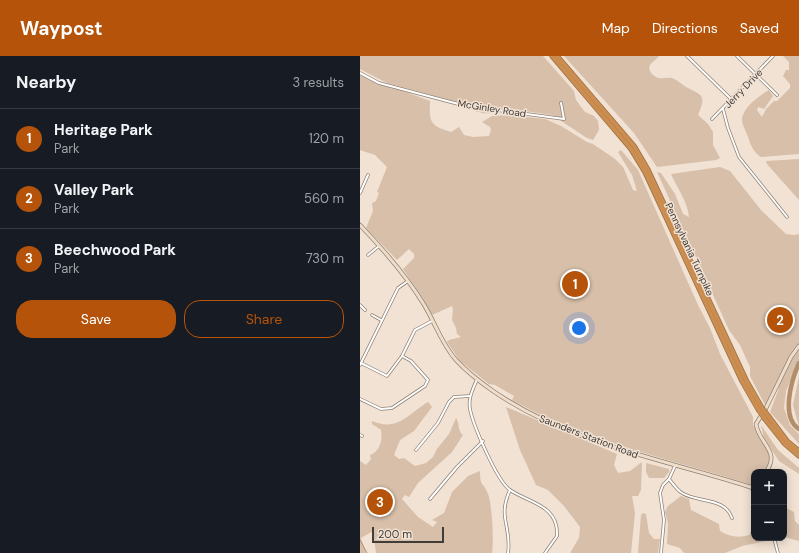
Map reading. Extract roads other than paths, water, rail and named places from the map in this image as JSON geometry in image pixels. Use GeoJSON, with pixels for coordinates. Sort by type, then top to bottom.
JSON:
{"type":"FeatureCollection","features":[{"type":"Feature","properties":{"kind":"highway","name":"Pennsylvania Turnpike"},"geometry":{"type":"LineString","coordinates":[[552,56],[631,149],[645,172],[742,381],[785,444],[799,456]]}},
{"type":"Feature","properties":{"kind":"highway","name":"Pennsylvania Turnpike"},"geometry":{"type":"LineString","coordinates":[[557,56],[634,146],[648,170],[760,408]]}},
{"type":"Feature","properties":{"kind":"highway","name":"Pennsylvania Turnpike"},"geometry":{"type":"LineString","coordinates":[[767,418],[787,441],[799,451]]}},
{"type":"Feature","properties":{"kind":"street"},"geometry":{"type":"LineString","coordinates":[[687,56],[731,99]]}},
{"type":"Feature","properties":{"kind":"street"},"geometry":{"type":"LineString","coordinates":[[737,56],[777,95]]}},
{"type":"Feature","properties":{"kind":"street","name":"Jerry Drive"},"geometry":{"type":"LineString","coordinates":[[712,119],[773,56]]}},
{"type":"Feature","properties":{"kind":"street","name":"McGinley Road"},"geometry":{"type":"LineString","coordinates":[[360,73],[379,83],[466,106],[564,119],[561,102]]}},
{"type":"Feature","properties":{"kind":"street"},"geometry":{"type":"LineString","coordinates":[[723,109],[728,128],[739,157],[788,216]]}},
{"type":"Feature","properties":{"kind":"street"},"geometry":{"type":"LineString","coordinates":[[360,193],[368,175]]}},
{"type":"Feature","properties":{"kind":"street","name":"Saunders Station Road"},"geometry":{"type":"LineString","coordinates":[[360,225],[409,281],[440,338],[457,361],[477,379],[505,399],[542,420],[615,448],[675,466],[751,486]]}},
{"type":"Feature","properties":{"kind":"street"},"geometry":{"type":"LineString","coordinates":[[368,255],[378,246]]}},
{"type":"Feature","properties":{"kind":"street"},"geometry":{"type":"LineString","coordinates":[[409,281],[398,288],[361,364],[388,376],[402,356],[415,330],[432,321]]}},
{"type":"Feature","properties":{"kind":"street"},"geometry":{"type":"LineString","coordinates":[[360,305],[365,310]]}},
{"type":"Feature","properties":{"kind":"street"},"geometry":{"type":"LineString","coordinates":[[372,315],[382,320]]}},
{"type":"Feature","properties":{"kind":"street"},"geometry":{"type":"LineString","coordinates":[[768,469],[772,462],[772,457],[770,451],[759,434],[756,424],[766,408],[791,358],[799,346]]}},
{"type":"Feature","properties":{"kind":"street"},"geometry":{"type":"LineString","coordinates":[[360,399],[381,409],[392,408],[425,386],[428,380],[411,361],[402,356]]}},
{"type":"Feature","properties":{"kind":"street"},"geometry":{"type":"LineString","coordinates":[[477,379],[470,396],[470,409],[499,478],[510,490],[542,506],[556,522],[558,536],[546,553]]}},
{"type":"Feature","properties":{"kind":"street"},"geometry":{"type":"LineString","coordinates":[[416,450],[438,423],[449,402],[454,397],[470,396]]}},
{"type":"Feature","properties":{"kind":"street"},"geometry":{"type":"LineString","coordinates":[[430,499],[457,467],[483,441]]}},
{"type":"Feature","properties":{"kind":"street"},"geometry":{"type":"LineString","coordinates":[[660,553],[664,520],[660,493],[663,485],[669,479],[675,466]]}},
{"type":"Feature","properties":{"kind":"street"},"geometry":{"type":"LineString","coordinates":[[669,479],[682,493],[725,508],[732,518]]}},
{"type":"Feature","properties":{"kind":"street"},"geometry":{"type":"LineString","coordinates":[[508,553],[509,537],[504,508],[510,490]]}},
{"type":"Feature","properties":{"kind":"street"},"geometry":{"type":"LineString","coordinates":[[775,541],[778,553]]}},
{"type":"Feature","properties":{"kind":"waterway"},"geometry":{"type":"LineString","coordinates":[[799,363],[793,378],[789,398],[790,416],[793,423],[799,429]]}},
{"type":"Feature","properties":{"kind":"waterway"},"geometry":{"type":"LineString","coordinates":[[360,540],[367,553]]}},
{"type":"Feature","properties":{"kind":"place","name":"Heritage Park"},"geometry":{"type":"Point","coordinates":[575,284]}},
{"type":"Feature","properties":{"kind":"place","name":"Valley Park"},"geometry":{"type":"Point","coordinates":[780,320]}},
{"type":"Feature","properties":{"kind":"place","name":"Beechwood Park"},"geometry":{"type":"Point","coordinates":[380,502]}}]}
